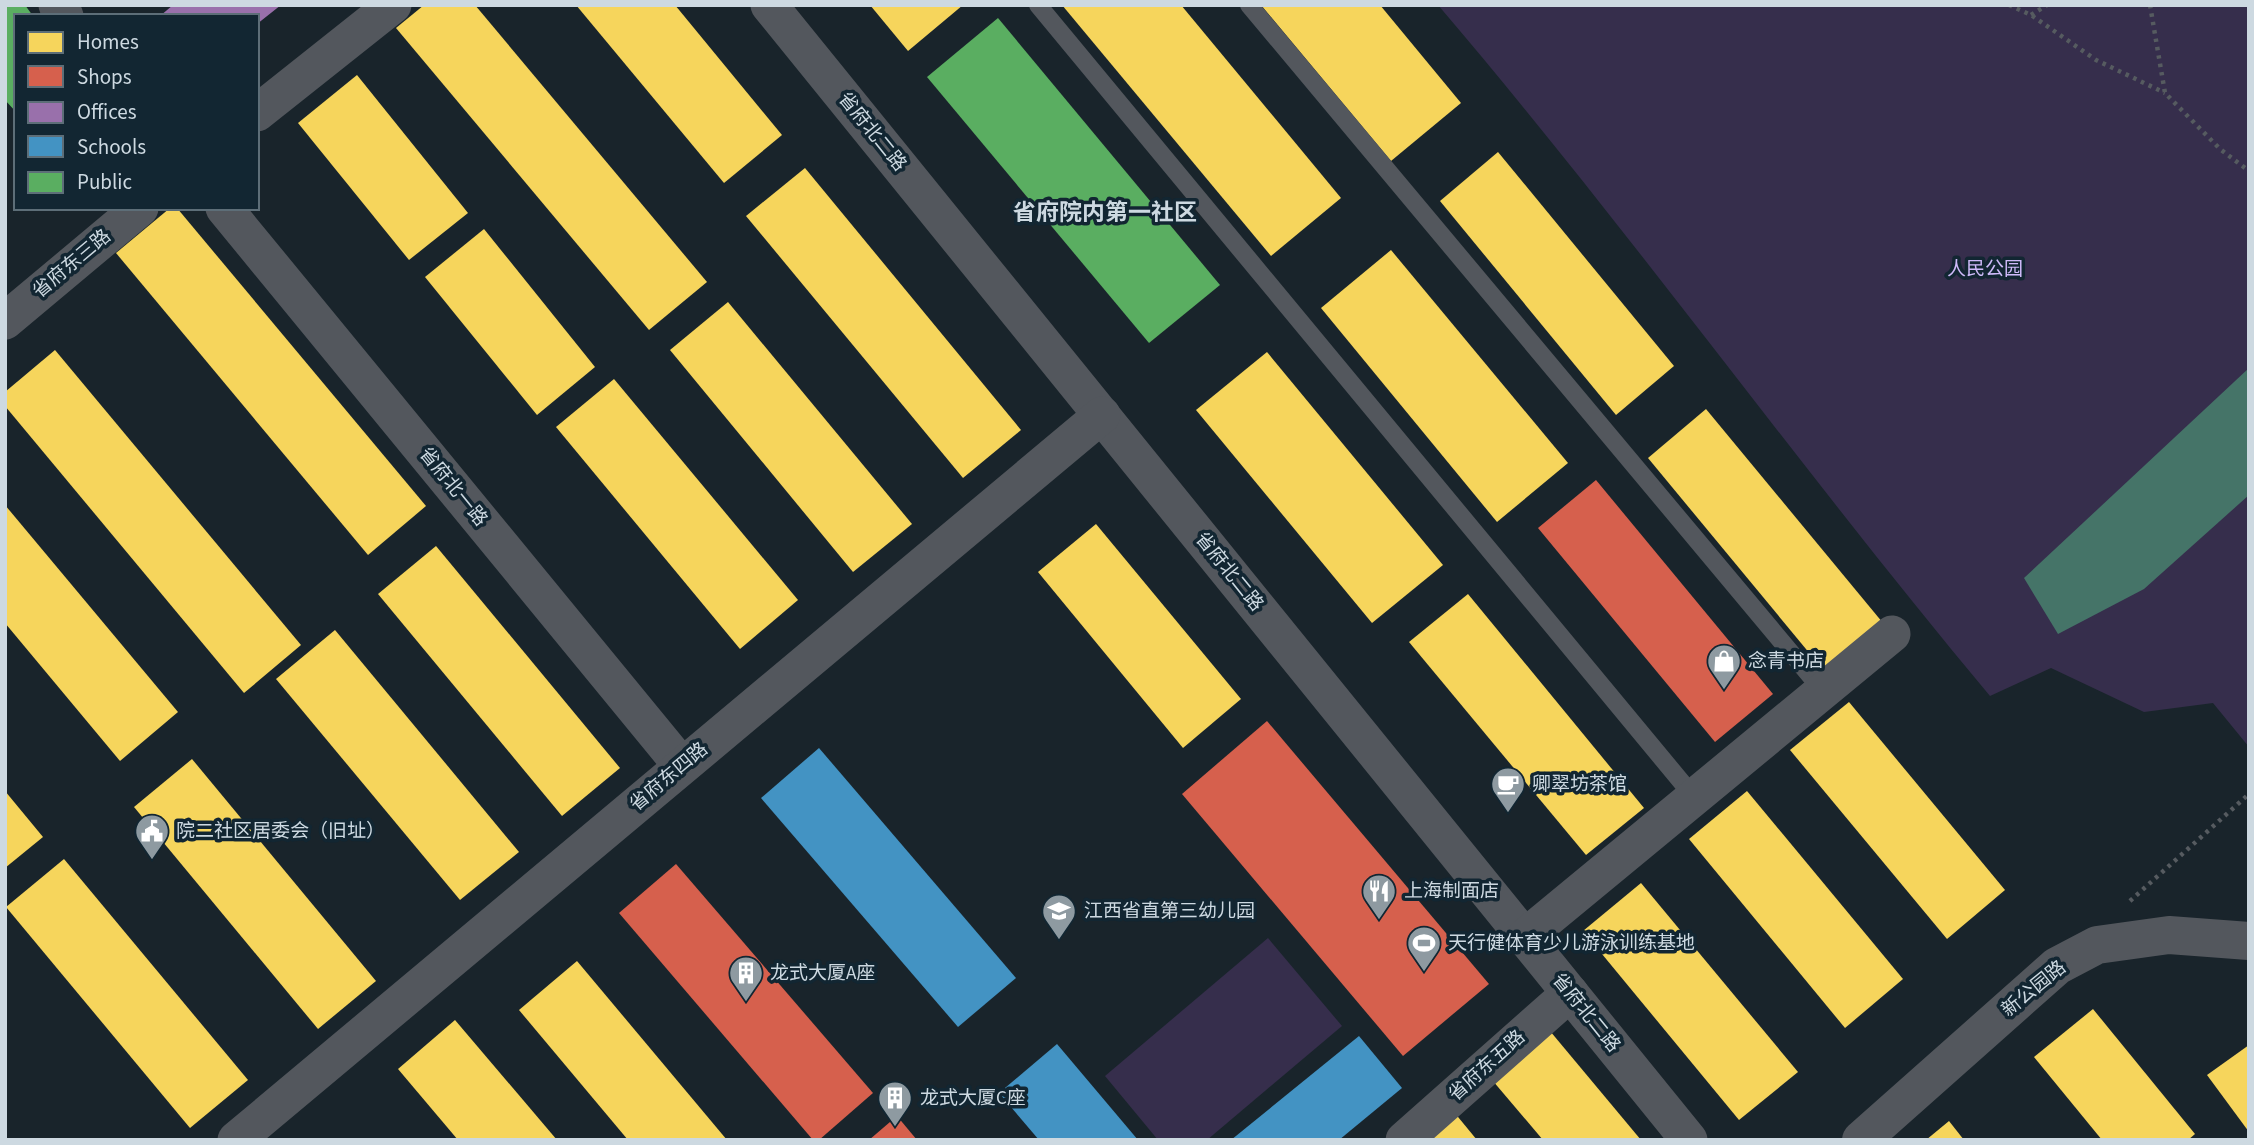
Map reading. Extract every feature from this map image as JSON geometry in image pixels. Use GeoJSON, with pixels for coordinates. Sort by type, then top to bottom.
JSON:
{"type":"FeatureCollection","features":[{"type":"Feature","properties":{"kind":"street"},"geometry":{"type":"LineString","coordinates":[[259,111],[393,5]]}},
{"type":"Feature","properties":{"kind":"street","name":"省府北二路"},"geometry":{"type":"LineString","coordinates":[[769,5],[1689,1140]]}},
{"type":"Feature","properties":{"kind":"street","name":"省府东三路"},"geometry":{"type":"LineString","coordinates":[[5,321],[138,210]]}},
{"type":"Feature","properties":{"kind":"street","name":"省府北一路"},"geometry":{"type":"LineString","coordinates":[[226,210],[682,766]]}},
{"type":"Feature","properties":{"kind":"street","name":"省府东四路"},"geometry":{"type":"LineString","coordinates":[[236,1140],[1102,415]]}},
{"type":"Feature","properties":{"kind":"street"},"geometry":{"type":"LineString","coordinates":[[1525,937],[1892,634]]}},
{"type":"Feature","properties":{"kind":"street","name":"新公园路"},"geometry":{"type":"LineString","coordinates":[[1861,1140],[2057,966],[2087,950],[2097,945],[2169,935],[2249,941]]}},
{"type":"Feature","properties":{"kind":"street","name":"省府东五路"},"geometry":{"type":"LineString","coordinates":[[1404,1140],[1570,993]]}},
{"type":"Feature","properties":{"kind":"lane"},"geometry":{"type":"LineString","coordinates":[[1038,5],[1694,797]]}},
{"type":"Feature","properties":{"kind":"lane"},"geometry":{"type":"LineString","coordinates":[[1249,5],[1823,691]]}},
{"type":"Feature","properties":{"kind":"path"},"geometry":{"type":"LineString","coordinates":[[2009,5],[2031,15],[2095,60],[2165,93],[2220,149],[2249,171]]}},
{"type":"Feature","properties":{"kind":"path"},"geometry":{"type":"LineString","coordinates":[[2031,15],[2048,5]]}},
{"type":"Feature","properties":{"kind":"path"},"geometry":{"type":"LineString","coordinates":[[2150,5],[2165,93]]}},
{"type":"Feature","properties":{"kind":"path"},"geometry":{"type":"LineString","coordinates":[[2128,902],[2249,794]]}},
{"type":"Feature","properties":{"kind":"green space","name":"人民公园"},"geometry":{"type":"Polygon","coordinates":[[[1438,5],[2249,5],[2249,747],[2213,703],[2144,712],[2051,668],[1990,696],[1851,524],[1579,176],[1438,5]]]}},
{"type":"Feature","properties":{"kind":"green space"},"geometry":{"type":"Polygon","coordinates":[[[1268,938],[1342,1026],[1207,1140],[1158,1140],[1105,1076],[1268,938]]]}},
{"type":"Feature","properties":{"kind":"shaded area"},"geometry":{"type":"Polygon","coordinates":[[[2249,368],[2249,495],[2144,589],[2058,634],[2024,578],[2249,368]]]}},
{"type":"Feature","properties":{"kind":"building: Homes"},"geometry":{"type":"Polygon","coordinates":[[[424,5],[475,5],[707,282],[649,330],[396,28],[424,5]]]}},
{"type":"Feature","properties":{"kind":"building: Homes"},"geometry":{"type":"Polygon","coordinates":[[[576,5],[675,5],[782,135],[724,183],[576,5]]]}},
{"type":"Feature","properties":{"kind":"building: Homes"},"geometry":{"type":"Polygon","coordinates":[[[870,5],[963,5],[908,51],[870,5]]]}},
{"type":"Feature","properties":{"kind":"building: Homes"},"geometry":{"type":"Polygon","coordinates":[[[1062,5],[1181,5],[1341,198],[1271,256],[1062,5]]]}},
{"type":"Feature","properties":{"kind":"building: Homes"},"geometry":{"type":"Polygon","coordinates":[[[1261,5],[1380,5],[1461,103],[1391,161],[1261,5]]]}},
{"type":"Feature","properties":{"kind":"building: Homes"},"geometry":{"type":"Polygon","coordinates":[[[357,75],[468,213],[409,260],[298,123],[357,75]]]}},
{"type":"Feature","properties":{"kind":"building: Homes"},"geometry":{"type":"Polygon","coordinates":[[[1498,152],[1674,366],[1616,415],[1440,201],[1498,152]]]}},
{"type":"Feature","properties":{"kind":"building: Homes"},"geometry":{"type":"Polygon","coordinates":[[[805,168],[1021,430],[963,478],[746,216],[805,168]]]}},
{"type":"Feature","properties":{"kind":"building: Homes"},"geometry":{"type":"Polygon","coordinates":[[[168,210],[179,210],[426,506],[368,555],[116,253],[168,210]]]}},
{"type":"Feature","properties":{"kind":"building: Homes"},"geometry":{"type":"Polygon","coordinates":[[[484,229],[595,367],[537,415],[425,277],[484,229]]]}},
{"type":"Feature","properties":{"kind":"building: Homes"},"geometry":{"type":"Polygon","coordinates":[[[1391,250],[1568,463],[1497,522],[1321,308],[1391,250]]]}},
{"type":"Feature","properties":{"kind":"building: Homes"},"geometry":{"type":"Polygon","coordinates":[[[728,302],[912,524],[853,572],[670,350],[728,302]]]}},
{"type":"Feature","properties":{"kind":"building: Homes"},"geometry":{"type":"Polygon","coordinates":[[[55,350],[301,645],[244,693],[5,406],[5,392],[55,350]]]}},
{"type":"Feature","properties":{"kind":"building: Homes"},"geometry":{"type":"Polygon","coordinates":[[[1267,352],[1443,565],[1372,623],[1196,410],[1267,352]]]}},
{"type":"Feature","properties":{"kind":"building: Homes"},"geometry":{"type":"Polygon","coordinates":[[[614,379],[798,600],[740,649],[556,427],[614,379]]]}},
{"type":"Feature","properties":{"kind":"building: Homes"},"geometry":{"type":"Polygon","coordinates":[[[1706,409],[1883,623],[1825,672],[1648,458],[1706,409]]]}},
{"type":"Feature","properties":{"kind":"building: Homes"},"geometry":{"type":"Polygon","coordinates":[[[5,505],[178,712],[120,761],[5,623],[5,505]]]}},
{"type":"Feature","properties":{"kind":"building: Homes"},"geometry":{"type":"Polygon","coordinates":[[[1096,524],[1241,699],[1183,748],[1038,572],[1096,524]]]}},
{"type":"Feature","properties":{"kind":"building: Homes"},"geometry":{"type":"Polygon","coordinates":[[[436,546],[620,768],[562,816],[378,594],[436,546]]]}},
{"type":"Feature","properties":{"kind":"building: Homes"},"geometry":{"type":"Polygon","coordinates":[[[1468,594],[1644,808],[1586,855],[1409,642],[1468,594]]]}},
{"type":"Feature","properties":{"kind":"building: Homes"},"geometry":{"type":"Polygon","coordinates":[[[335,630],[519,852],[460,900],[276,679],[335,630]]]}},
{"type":"Feature","properties":{"kind":"building: Homes"},"geometry":{"type":"Polygon","coordinates":[[[1849,702],[2005,890],[1947,939],[1790,750],[1849,702]]]}},
{"type":"Feature","properties":{"kind":"building: Homes"},"geometry":{"type":"Polygon","coordinates":[[[192,759],[376,981],[318,1029],[134,807],[192,759]]]}},
{"type":"Feature","properties":{"kind":"building: Homes"},"geometry":{"type":"Polygon","coordinates":[[[5,791],[43,837],[5,868],[5,791]]]}},
{"type":"Feature","properties":{"kind":"building: Homes"},"geometry":{"type":"Polygon","coordinates":[[[1747,791],[1903,979],[1845,1028],[1689,839],[1747,791]]]}},
{"type":"Feature","properties":{"kind":"building: Homes"},"geometry":{"type":"Polygon","coordinates":[[[64,859],[248,1080],[190,1128],[6,907],[64,859]]]}},
{"type":"Feature","properties":{"kind":"building: Homes"},"geometry":{"type":"Polygon","coordinates":[[[1641,883],[1798,1072],[1739,1120],[1583,931],[1641,883]]]}},
{"type":"Feature","properties":{"kind":"building: Homes"},"geometry":{"type":"Polygon","coordinates":[[[577,961],[727,1140],[628,1140],[519,1010],[577,961]]]}},
{"type":"Feature","properties":{"kind":"building: Homes"},"geometry":{"type":"Polygon","coordinates":[[[2093,1009],[2195,1134],[2188,1140],[2102,1140],[2034,1057],[2093,1009]]]}},
{"type":"Feature","properties":{"kind":"building: Homes"},"geometry":{"type":"Polygon","coordinates":[[[455,1020],[557,1140],[458,1140],[398,1069],[455,1020]]]}},
{"type":"Feature","properties":{"kind":"building: Homes"},"geometry":{"type":"Polygon","coordinates":[[[1545,1025],[1641,1140],[1543,1140],[1487,1074],[1545,1025]]]}},
{"type":"Feature","properties":{"kind":"building: Homes"},"geometry":{"type":"Polygon","coordinates":[[[2249,1045],[2249,1132],[2207,1075],[2249,1045]]]}},
{"type":"Feature","properties":{"kind":"building: Homes"},"geometry":{"type":"Polygon","coordinates":[[[1449,1106],[1477,1140],[1408,1140],[1449,1106]]]}},
{"type":"Feature","properties":{"kind":"building: Homes"},"geometry":{"type":"Polygon","coordinates":[[[1949,1121],[1964,1140],[1926,1140],[1949,1121]]]}},
{"type":"Feature","properties":{"kind":"building: Shops"},"geometry":{"type":"Polygon","coordinates":[[[1596,480],[1773,694],[1715,742],[1538,528],[1596,480]]]}},
{"type":"Feature","properties":{"kind":"building: Shops"},"geometry":{"type":"Polygon","coordinates":[[[1267,721],[1489,984],[1403,1056],[1182,794],[1267,721]]]}},
{"type":"Feature","properties":{"kind":"building: Shops","name":"龙式大厦A座"},"geometry":{"type":"Polygon","coordinates":[[[676,864],[873,1093],[819,1140],[813,1140],[619,913],[676,864]]]}},
{"type":"Feature","properties":{"kind":"building: Shops","name":"龙式大厦C座"},"geometry":{"type":"Polygon","coordinates":[[[897,1116],[917,1140],[869,1140],[897,1116]]]}},
{"type":"Feature","properties":{"kind":"building: Offices"},"geometry":{"type":"Polygon","coordinates":[[[173,5],[281,5],[259,22],[259,14],[162,14],[173,5]]]}},
{"type":"Feature","properties":{"kind":"building: Schools"},"geometry":{"type":"Polygon","coordinates":[[[819,748],[1016,978],[958,1027],[761,798],[819,748]]]}},
{"type":"Feature","properties":{"kind":"building: Schools"},"geometry":{"type":"Polygon","coordinates":[[[1359,1036],[1402,1088],[1339,1140],[1231,1140],[1359,1036]]]}},
{"type":"Feature","properties":{"kind":"building: Schools"},"geometry":{"type":"Polygon","coordinates":[[[1057,1044],[1138,1140],[1039,1140],[999,1093],[1057,1044]]]}},
{"type":"Feature","properties":{"kind":"building: Public"},"geometry":{"type":"Polygon","coordinates":[[[5,5],[25,5],[32,14],[14,14],[14,110],[5,100],[5,5]]]}},
{"type":"Feature","properties":{"kind":"building: Public"},"geometry":{"type":"Polygon","coordinates":[[[998,18],[1220,285],[1149,343],[927,77],[998,18]]]}},
{"type":"Feature","properties":{"kind":"place","name":"念青书店"},"geometry":{"type":"Point","coordinates":[1724,691]}},
{"type":"Feature","properties":{"kind":"place","name":"卿翠坊茶馆"},"geometry":{"type":"Point","coordinates":[1508,814]}},
{"type":"Feature","properties":{"kind":"place","name":"院二社区居委会（旧址）"},"geometry":{"type":"Point","coordinates":[152,861]}},
{"type":"Feature","properties":{"kind":"place","name":"上海制面店"},"geometry":{"type":"Point","coordinates":[1379,921]}},
{"type":"Feature","properties":{"kind":"place","name":"江西省直第三幼儿园"},"geometry":{"type":"Point","coordinates":[1059,941]}},
{"type":"Feature","properties":{"kind":"place","name":"天行健体育少儿游泳训练基地"},"geometry":{"type":"Point","coordinates":[1424,973]}},
{"type":"Feature","properties":{"kind":"place","name":"龙式大厦A座"},"geometry":{"type":"Point","coordinates":[746,1003]}},
{"type":"Feature","properties":{"kind":"place","name":"龙式大厦C座"},"geometry":{"type":"Point","coordinates":[895,1128]}},
{"type":"Feature","properties":{"kind":"district","name":"省府院内第一社区"},"geometry":{"type":"Point","coordinates":[1105,212]}}]}
